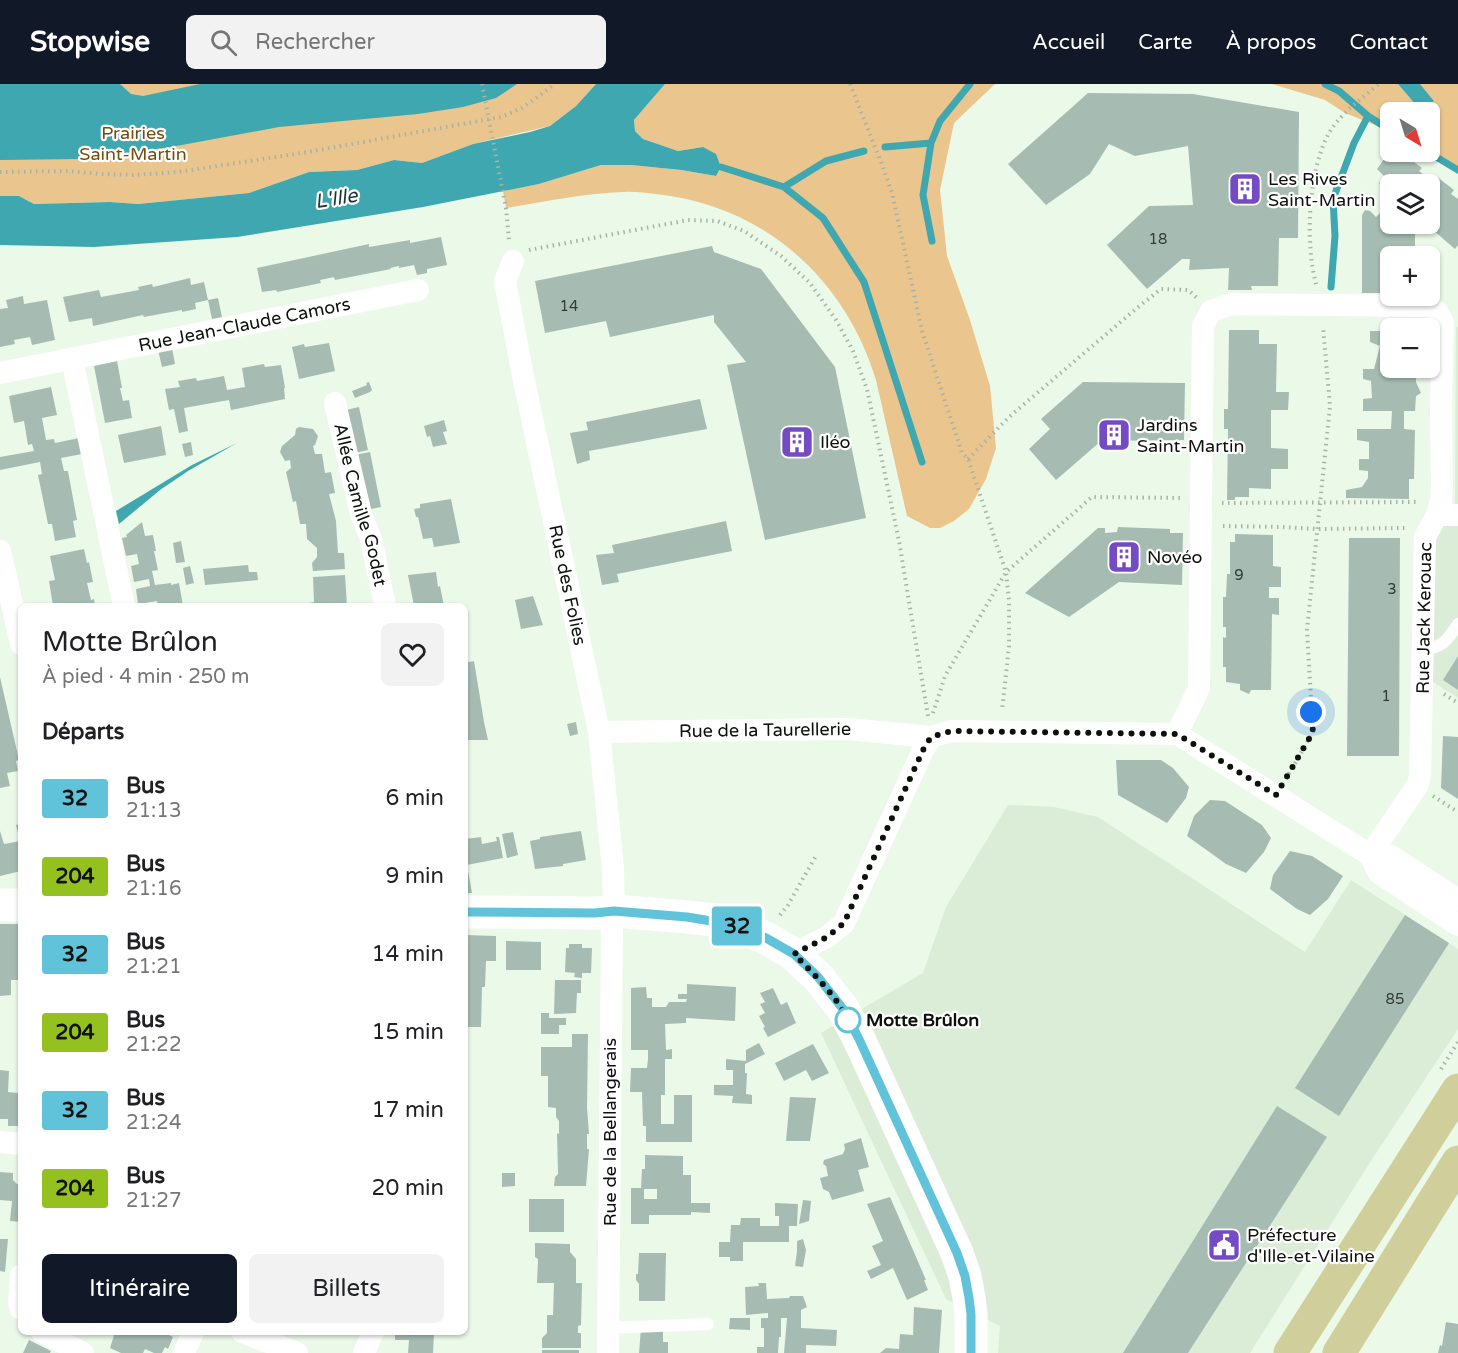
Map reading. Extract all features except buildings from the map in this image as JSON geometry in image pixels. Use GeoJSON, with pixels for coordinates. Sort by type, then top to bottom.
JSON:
{"type":"FeatureCollection","features":[{"type":"Feature","properties":{"kind":"main road"},"geometry":{"type":"LineString","coordinates":[[1290,1353],[1458,1090]]}},
{"type":"Feature","properties":{"kind":"main road"},"geometry":{"type":"LineString","coordinates":[[1339,1353],[1458,1162]]}},
{"type":"Feature","properties":{"kind":"street","name":"Rue des Folies"},"geometry":{"type":"LineString","coordinates":[[513,261],[505,281],[599,732],[610,828],[614,911]]}},
{"type":"Feature","properties":{"kind":"street","name":"Rue Jean-Claude Camors"},"geometry":{"type":"LineString","coordinates":[[0,373],[418,290]]}},
{"type":"Feature","properties":{"kind":"street","name":"Rue Jack Kerouac"},"geometry":{"type":"LineString","coordinates":[[1211,311],[1232,304],[1429,306],[1437,312],[1443,322],[1445,408],[1441,515],[1425,537],[1420,777],[1417,786],[1370,855]]}},
{"type":"Feature","properties":{"kind":"street"},"geometry":{"type":"LineString","coordinates":[[1211,311],[1203,327],[1199,688],[1177,734],[1370,855],[1379,873],[1451,896],[1458,925]]}},
{"type":"Feature","properties":{"kind":"street"},"geometry":{"type":"LineString","coordinates":[[72,359],[123,603]]}},
{"type":"Feature","properties":{"kind":"street","name":"Allée Camille Godet"},"geometry":{"type":"LineString","coordinates":[[335,403],[384,603]]}},
{"type":"Feature","properties":{"kind":"street"},"geometry":{"type":"LineString","coordinates":[[0,551],[18,631]]}},
{"type":"Feature","properties":{"kind":"street","name":"Rue de la Taurellerie"},"geometry":{"type":"LineString","coordinates":[[599,732],[848,729],[931,737],[951,731],[1177,734]]}},
{"type":"Feature","properties":{"kind":"street"},"geometry":{"type":"LineString","coordinates":[[794,954],[827,937],[844,923],[931,737]]}},
{"type":"Feature","properties":{"kind":"street"},"geometry":{"type":"LineString","coordinates":[[0,905],[18,905]]}},
{"type":"Feature","properties":{"kind":"street"},"geometry":{"type":"LineString","coordinates":[[468,912],[595,913],[614,911],[714,920],[735,925],[762,936],[794,954],[818,977],[843,1009],[957,1253],[965,1276],[971,1314],[971,1353]]}},
{"type":"Feature","properties":{"kind":"street","name":"Rue de la Bellangerais"},"geometry":{"type":"LineString","coordinates":[[608,1353],[614,911]]}},
{"type":"Feature","properties":{"kind":"street"},"geometry":{"type":"LineString","coordinates":[[0,1142],[18,1144]]}},
{"type":"Feature","properties":{"kind":"street"},"geometry":{"type":"LineString","coordinates":[[48,1335],[83,1353]]}},
{"type":"Feature","properties":{"kind":"street"},"geometry":{"type":"LineString","coordinates":[[184,1353],[192,1335]]}},
{"type":"Feature","properties":{"kind":"street"},"geometry":{"type":"LineString","coordinates":[[250,1335],[297,1353]]}},
{"type":"Feature","properties":{"kind":"street"},"geometry":{"type":"LineString","coordinates":[[364,1353],[372,1335]]}},
{"type":"Feature","properties":{"kind":"lane"},"geometry":{"type":"LineString","coordinates":[[1424,649],[1432,649],[1446,643],[1458,624]]}},
{"type":"Feature","properties":{"kind":"lane"},"geometry":{"type":"LineString","coordinates":[[609,1328],[708,1324]]}},
{"type":"Feature","properties":{"kind":"path"},"geometry":{"type":"LineString","coordinates":[[482,84],[506,208],[513,261],[530,250],[688,220],[717,221],[744,231],[780,256],[810,283],[836,320],[853,351],[867,389],[898,541],[931,737]]}},
{"type":"Feature","properties":{"kind":"path"},"geometry":{"type":"LineString","coordinates":[[0,172],[69,171],[133,175],[178,172],[308,152],[501,117],[514,112],[555,84]]}},
{"type":"Feature","properties":{"kind":"path"},"geometry":{"type":"LineString","coordinates":[[850,84],[892,193],[922,331],[962,453],[968,459],[1006,572],[1009,600],[1009,646],[1002,716]]}},
{"type":"Feature","properties":{"kind":"path"},"geometry":{"type":"LineString","coordinates":[[1276,795],[1313,732],[1307,630],[1330,406],[1322,305],[1312,267],[1310,233],[1312,194],[1317,163],[1330,133],[1349,109],[1375,85]]}},
{"type":"Feature","properties":{"kind":"path"},"geometry":{"type":"LineString","coordinates":[[968,459],[1010,417],[1161,290],[1188,290],[1211,311]]}},
{"type":"Feature","properties":{"kind":"path"},"geometry":{"type":"LineString","coordinates":[[931,737],[933,716],[945,676],[1006,572],[1092,497],[1202,499]]}},
{"type":"Feature","properties":{"kind":"path"},"geometry":{"type":"LineString","coordinates":[[1237,502],[1369,502],[1441,515]]}},
{"type":"Feature","properties":{"kind":"path"},"geometry":{"type":"LineString","coordinates":[[1233,526],[1368,529],[1441,515]]}},
{"type":"Feature","properties":{"kind":"path"},"geometry":{"type":"LineString","coordinates":[[762,936],[788,905],[817,854]]}},
{"type":"Feature","properties":{"kind":"shaded area"},"geometry":{"type":"Polygon","coordinates":[[[1456,327],[1458,327],[1458,698],[1433,682],[1435,538],[1455,503],[1456,327]]]}},
{"type":"Feature","properties":{"kind":"shaded area"},"geometry":{"type":"Polygon","coordinates":[[[1008,805],[1054,807],[1098,817],[1305,952],[1351,880],[1458,949],[1458,1029],[1367,1167],[1250,1353],[998,1353],[1000,1326],[946,1299],[821,1033],[923,973],[946,907],[1008,805]]]}},
{"type":"Feature","properties":{"kind":"green space","name":"Prairies Saint-Martin"},"geometry":{"type":"Polygon","coordinates":[[[0,84],[596,84],[576,106],[550,126],[473,144],[422,163],[394,160],[357,170],[309,172],[249,193],[138,204],[110,202],[34,204],[19,196],[0,196],[0,84]]]}},
{"type":"Feature","properties":{"kind":"green space"},"geometry":{"type":"Polygon","coordinates":[[[665,84],[995,84],[954,123],[940,190],[947,256],[990,386],[996,448],[986,479],[969,509],[954,521],[940,528],[930,528],[907,516],[876,380],[862,343],[844,309],[821,279],[794,253],[764,231],[731,213],[695,201],[640,192],[595,194],[506,208],[503,191],[539,184],[601,165],[631,165],[716,176],[721,167],[716,155],[703,147],[678,151],[643,139],[635,131],[634,120],[665,84]]]}},
{"type":"Feature","properties":{"kind":"green space"},"geometry":{"type":"Polygon","coordinates":[[[1272,84],[1398,84],[1413,102],[1380,102],[1380,127],[1345,113],[1325,100],[1272,84]]]}},
{"type":"Feature","properties":{"kind":"green space"},"geometry":{"type":"Polygon","coordinates":[[[1420,84],[1458,84],[1458,172],[1440,161],[1440,102],[1433,102],[1420,84]]]}},
{"type":"Feature","properties":{"kind":"water"},"geometry":{"type":"Polygon","coordinates":[[[0,84],[120,84],[131,94],[143,96],[200,84],[517,84],[496,98],[463,107],[418,114],[279,127],[171,147],[79,159],[0,160],[0,84]]]}},
{"type":"Feature","properties":{"kind":"water","name":"L'Ille"},"geometry":{"type":"Polygon","coordinates":[[[596,84],[665,84],[634,120],[635,131],[643,139],[678,151],[703,147],[716,154],[721,167],[716,176],[631,165],[601,165],[539,184],[423,207],[237,237],[94,247],[0,245],[0,196],[19,196],[34,204],[110,202],[138,204],[249,193],[309,172],[357,170],[394,160],[422,163],[473,144],[550,126],[576,106],[596,84]]]}},
{"type":"Feature","properties":{"kind":"water"},"geometry":{"type":"Polygon","coordinates":[[[1398,84],[1420,84],[1434,101],[1413,102],[1398,84]]]}},
{"type":"Feature","properties":{"kind":"water"},"geometry":{"type":"Polygon","coordinates":[[[237,443],[160,490],[119,524],[116,511],[192,465],[237,443]]]}},
{"type":"Feature","properties":{"kind":"waterway"},"geometry":{"type":"LineString","coordinates":[[885,147],[931,143],[940,121],[970,84]]}},
{"type":"Feature","properties":{"kind":"waterway"},"geometry":{"type":"LineString","coordinates":[[1325,84],[1339,91],[1368,116]]}},
{"type":"Feature","properties":{"kind":"waterway"},"geometry":{"type":"LineString","coordinates":[[1331,287],[1335,236],[1333,199],[1354,143],[1368,116],[1380,124]]}},
{"type":"Feature","properties":{"kind":"waterway"},"geometry":{"type":"LineString","coordinates":[[931,143],[923,195],[932,241]]}},
{"type":"Feature","properties":{"kind":"waterway"},"geometry":{"type":"LineString","coordinates":[[784,187],[826,161],[864,151]]}},
{"type":"Feature","properties":{"kind":"waterway"},"geometry":{"type":"LineString","coordinates":[[1440,159],[1458,170]]}},
{"type":"Feature","properties":{"kind":"waterway"},"geometry":{"type":"LineString","coordinates":[[721,167],[784,187],[823,218],[864,282],[922,462]]}},
{"type":"Feature","properties":{"kind":"bus line","name":"32"},"geometry":{"type":"LineString","coordinates":[[468,912],[595,913],[614,911],[700,918],[735,925],[766,938],[794,954],[818,977],[843,1009],[957,1253],[965,1276],[969,1298],[971,1353]]}},
{"type":"Feature","properties":{"kind":"place","name":"Les Rives Saint-Martin"},"geometry":{"type":"Point","coordinates":[1245,189]}},
{"type":"Feature","properties":{"kind":"place","name":"Jardins Saint-Martin"},"geometry":{"type":"Point","coordinates":[1114,435]}},
{"type":"Feature","properties":{"kind":"place","name":"Iléo"},"geometry":{"type":"Point","coordinates":[797,442]}},
{"type":"Feature","properties":{"kind":"place","name":"Novéo"},"geometry":{"type":"Point","coordinates":[1124,557]}},
{"type":"Feature","properties":{"kind":"place","name":"Motte Brûlon"},"geometry":{"type":"Point","coordinates":[848,1020]}},
{"type":"Feature","properties":{"kind":"place","name":"Préfecture d'Ille-et-Vilaine"},"geometry":{"type":"Point","coordinates":[1224,1245]}},
{"type":"Feature","properties":{"kind":"route"},"geometry":{"type":"LineString","coordinates":[[848,1020],[851,1024],[843,1009],[818,977],[794,954],[827,937],[844,923],[931,737],[951,731],[1177,734],[1276,795],[1313,732],[1311,712]]}}]}
